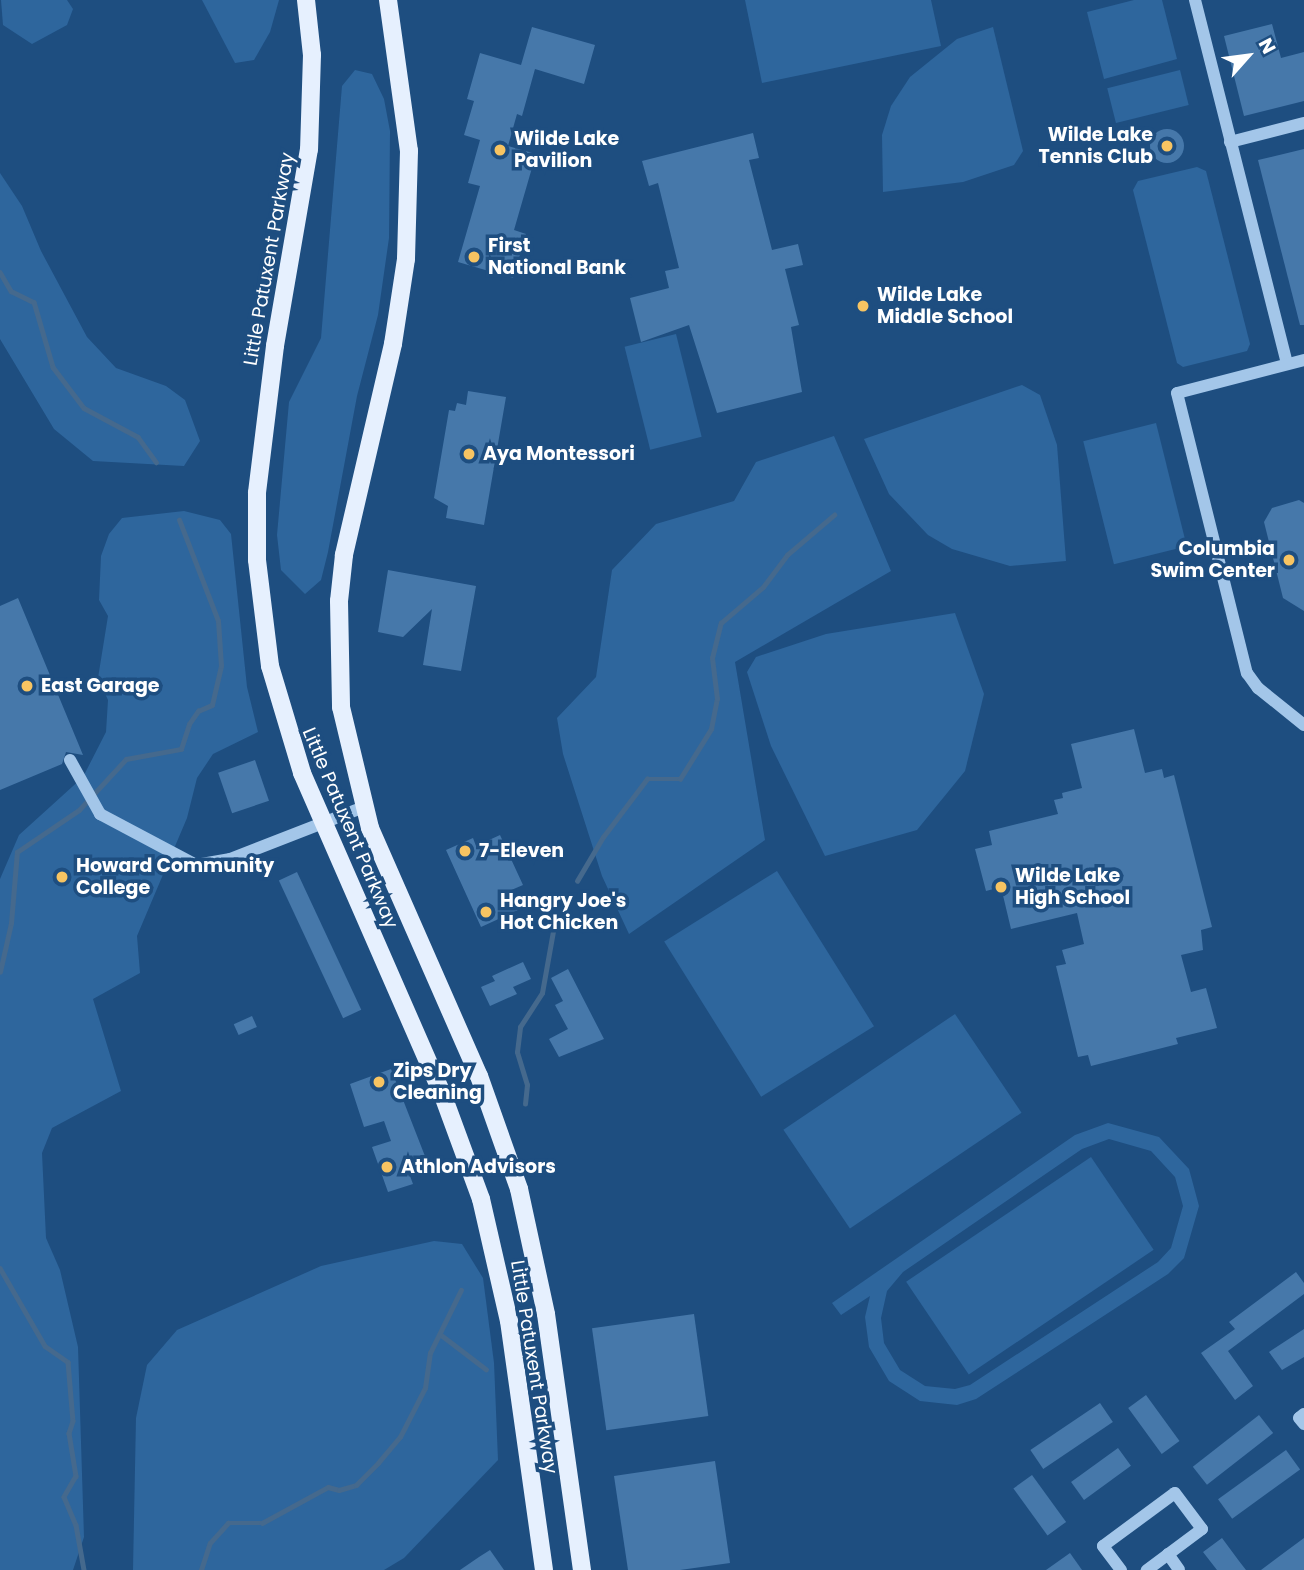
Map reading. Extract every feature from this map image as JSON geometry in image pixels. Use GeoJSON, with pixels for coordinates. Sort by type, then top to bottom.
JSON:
{"type":"FeatureCollection","features":[{"type":"Feature","properties":{"kind":"main road","name":"Little Patuxent Parkway"},"geometry":{"type":"LineString","coordinates":[[306,0],[312,55],[309,149],[262,427],[257,560],[270,666],[282,718],[322,822],[442,1093],[481,1199],[509,1321],[544,1570]]}},
{"type":"Feature","properties":{"kind":"main road","name":"Little Patuxent Parkway"},"geometry":{"type":"LineString","coordinates":[[388,0],[409,152],[406,259],[393,344],[356,490],[339,601],[341,707],[364,807],[388,875],[479,1076],[519,1189],[546,1314],[582,1570]]}},
{"type":"Feature","properties":{"kind":"main road"},"geometry":{"type":"LineString","coordinates":[[574,1519],[587,1570]]}},
{"type":"Feature","properties":{"kind":"street"},"geometry":{"type":"LineString","coordinates":[[1195,0],[1287,364]]}},
{"type":"Feature","properties":{"kind":"street"},"geometry":{"type":"LineString","coordinates":[[1230,142],[1304,123]]}},
{"type":"Feature","properties":{"kind":"street"},"geometry":{"type":"LineString","coordinates":[[1304,360],[1177,393],[1247,673],[1258,688],[1304,725]]}},
{"type":"Feature","properties":{"kind":"street"},"geometry":{"type":"LineString","coordinates":[[71,763],[100,814],[166,851],[207,866],[364,807]]}},
{"type":"Feature","properties":{"kind":"street"},"geometry":{"type":"LineString","coordinates":[[1304,1414],[1299,1418],[1304,1424]]}},
{"type":"Feature","properties":{"kind":"street"},"geometry":{"type":"LineString","coordinates":[[1121,1570],[1104,1546],[1175,1493],[1202,1529],[1147,1570]]}},
{"type":"Feature","properties":{"kind":"street"},"geometry":{"type":"LineString","coordinates":[[1168,1554],[1179,1570]]}},
{"type":"Feature","properties":{"kind":"shaded area"},"geometry":{"type":"Polygon","coordinates":[[[1,0],[67,0],[73,9],[67,25],[32,44],[3,25],[1,0]]]}},
{"type":"Feature","properties":{"kind":"shaded area"},"geometry":{"type":"Polygon","coordinates":[[[202,0],[279,0],[270,32],[254,60],[235,63],[202,0]]]}},
{"type":"Feature","properties":{"kind":"shaded area"},"geometry":{"type":"Polygon","coordinates":[[[745,0],[931,0],[941,46],[762,83],[745,0]]]}},
{"type":"Feature","properties":{"kind":"shaded area"},"geometry":{"type":"Polygon","coordinates":[[[1134,0],[1162,0],[1177,59],[1104,79],[1087,12],[1134,0]]]}},
{"type":"Feature","properties":{"kind":"shaded area"},"geometry":{"type":"Polygon","coordinates":[[[993,27],[1023,151],[1014,165],[963,182],[883,192],[882,135],[891,106],[910,77],[957,39],[993,27]]]}},
{"type":"Feature","properties":{"kind":"shaded area"},"geometry":{"type":"Polygon","coordinates":[[[355,70],[372,74],[384,99],[390,131],[389,238],[378,315],[357,396],[328,552],[321,580],[305,594],[281,570],[277,535],[289,402],[321,338],[342,86],[355,70]]]}},
{"type":"Feature","properties":{"kind":"shaded area"},"geometry":{"type":"Polygon","coordinates":[[[1180,70],[1189,105],[1116,123],[1107,88],[1180,70]]]}},
{"type":"Feature","properties":{"kind":"shaded area"},"geometry":{"type":"Polygon","coordinates":[[[1197,167],[1206,171],[1250,344],[1247,351],[1183,367],[1177,363],[1133,190],[1138,181],[1197,167]]]}},
{"type":"Feature","properties":{"kind":"shaded area"},"geometry":{"type":"Polygon","coordinates":[[[0,173],[22,206],[41,251],[87,337],[116,368],[166,386],[185,400],[200,441],[184,466],[93,461],[54,429],[0,339],[0,173]]]}},
{"type":"Feature","properties":{"kind":"shaded area"},"geometry":{"type":"Polygon","coordinates":[[[676,334],[702,437],[650,450],[625,347],[676,334]]]}},
{"type":"Feature","properties":{"kind":"shaded area"},"geometry":{"type":"Polygon","coordinates":[[[1022,385],[1040,395],[1057,445],[1066,561],[1010,566],[952,549],[928,535],[889,494],[864,439],[1022,385]]]}},
{"type":"Feature","properties":{"kind":"shaded area"},"geometry":{"type":"Polygon","coordinates":[[[1156,423],[1187,546],[1114,564],[1083,441],[1156,423]]]}},
{"type":"Feature","properties":{"kind":"shaded area"},"geometry":{"type":"Polygon","coordinates":[[[834,436],[891,571],[735,662],[765,840],[629,934],[602,876],[563,754],[557,718],[596,677],[612,570],[656,524],[734,501],[756,462],[834,436]]]}},
{"type":"Feature","properties":{"kind":"shaded area"},"geometry":{"type":"Polygon","coordinates":[[[184,511],[220,520],[231,534],[247,687],[258,732],[213,754],[197,778],[187,818],[137,936],[140,973],[93,999],[121,1091],[52,1128],[42,1153],[46,1238],[60,1270],[78,1347],[84,1537],[73,1570],[0,1570],[0,879],[19,835],[83,777],[106,732],[108,700],[98,678],[108,616],[99,600],[101,556],[109,534],[122,518],[184,511]]]}},
{"type":"Feature","properties":{"kind":"shaded area"},"geometry":{"type":"Polygon","coordinates":[[[955,613],[984,694],[965,771],[917,830],[825,856],[771,746],[747,672],[756,657],[826,634],[955,613]]]}},
{"type":"Feature","properties":{"kind":"shaded area"},"geometry":{"type":"Polygon","coordinates":[[[777,871],[874,1026],[761,1097],[664,941],[777,871]]]}},
{"type":"Feature","properties":{"kind":"shaded area"},"geometry":{"type":"Polygon","coordinates":[[[955,1014],[1022,1113],[850,1228],[783,1130],[955,1014]]]}},
{"type":"Feature","properties":{"kind":"shaded area"},"geometry":{"type":"Polygon","coordinates":[[[1108,1123],[1159,1137],[1189,1169],[1199,1206],[1184,1258],[1168,1274],[976,1399],[957,1405],[920,1401],[889,1381],[869,1347],[865,1317],[870,1296],[841,1315],[832,1303],[1075,1135],[1108,1123]],[[1109,1139],[1082,1149],[903,1272],[887,1291],[881,1318],[884,1343],[900,1370],[925,1386],[955,1389],[970,1385],[1158,1262],[1171,1248],[1183,1206],[1175,1177],[1151,1151],[1109,1139]]]}},
{"type":"Feature","properties":{"kind":"shaded area"},"geometry":{"type":"Polygon","coordinates":[[[1091,1157],[1154,1250],[969,1375],[906,1282],[1091,1157]]]}},
{"type":"Feature","properties":{"kind":"shaded area"},"geometry":{"type":"Polygon","coordinates":[[[434,1241],[462,1244],[483,1278],[494,1363],[498,1460],[404,1558],[384,1570],[133,1570],[136,1418],[147,1365],[177,1330],[321,1266],[434,1241]]]}},
{"type":"Feature","properties":{"kind":"building"},"geometry":{"type":"Polygon","coordinates":[[[1272,24],[1281,58],[1304,52],[1304,101],[1244,116],[1224,36],[1272,24]]]}},
{"type":"Feature","properties":{"kind":"building","name":"Wilde Lake Pavilion"},"geometry":{"type":"Polygon","coordinates":[[[532,27],[595,45],[584,84],[535,69],[522,116],[517,114],[508,146],[536,154],[514,230],[526,234],[513,278],[458,262],[480,186],[468,183],[480,140],[464,135],[474,101],[467,99],[480,53],[521,65],[532,27]]]}},
{"type":"Feature","properties":{"kind":"building","name":"Wilde Lake Tennis Club"},"geometry":{"type":"Polygon","coordinates":[[[1167,129],[1179,134],[1184,146],[1179,158],[1167,163],[1155,158],[1150,146],[1155,134],[1167,129]]]}},
{"type":"Feature","properties":{"kind":"building"},"geometry":{"type":"Polygon","coordinates":[[[753,133],[759,158],[749,160],[772,250],[798,244],[803,265],[785,269],[799,325],[791,327],[802,392],[717,413],[689,325],[641,342],[630,298],[669,288],[665,271],[679,268],[658,183],[649,186],[642,161],[753,133]]]}},
{"type":"Feature","properties":{"kind":"building"},"geometry":{"type":"Polygon","coordinates":[[[1304,149],[1304,325],[1300,325],[1258,160],[1304,149]]]}},
{"type":"Feature","properties":{"kind":"building","name":"Aya Montessori"},"geometry":{"type":"Polygon","coordinates":[[[468,391],[506,397],[484,525],[446,518],[448,506],[434,498],[449,410],[455,411],[457,403],[466,405],[468,391]]]}},
{"type":"Feature","properties":{"kind":"building","name":"Columbia Swim Center"},"geometry":{"type":"Polygon","coordinates":[[[1299,500],[1304,503],[1304,611],[1283,598],[1264,522],[1272,508],[1299,500]]]}},
{"type":"Feature","properties":{"kind":"building"},"geometry":{"type":"Polygon","coordinates":[[[388,570],[476,586],[461,671],[423,665],[432,609],[403,637],[378,632],[388,570]]]}},
{"type":"Feature","properties":{"kind":"building","name":"East Garage"},"geometry":{"type":"Polygon","coordinates":[[[18,598],[83,755],[66,752],[62,764],[0,790],[0,606],[18,598]]]}},
{"type":"Feature","properties":{"kind":"building"},"geometry":{"type":"Polygon","coordinates":[[[1134,729],[1145,773],[1162,769],[1164,778],[1174,775],[1212,927],[1201,930],[1203,950],[1181,955],[1191,992],[1206,988],[1217,1028],[1176,1038],[1178,1044],[1091,1066],[1088,1055],[1078,1057],[1056,966],[1066,964],[1062,950],[1084,944],[1077,913],[1011,929],[1001,887],[986,891],[975,849],[992,845],[989,831],[1058,814],[1054,800],[1063,798],[1062,793],[1082,788],[1071,744],[1134,729]]]}},
{"type":"Feature","properties":{"kind":"building"},"geometry":{"type":"Polygon","coordinates":[[[255,760],[269,801],[232,813],[218,773],[255,760]]]}},
{"type":"Feature","properties":{"kind":"building"},"geometry":{"type":"Polygon","coordinates":[[[500,835],[523,885],[509,891],[518,910],[481,927],[446,850],[473,838],[476,846],[500,835]]]}},
{"type":"Feature","properties":{"kind":"building"},"geometry":{"type":"Polygon","coordinates":[[[297,872],[361,1010],[343,1018],[279,880],[297,872]]]}},
{"type":"Feature","properties":{"kind":"building"},"geometry":{"type":"Polygon","coordinates":[[[523,962],[531,979],[513,987],[517,994],[490,1006],[481,987],[495,981],[492,976],[523,962]]]}},
{"type":"Feature","properties":{"kind":"building"},"geometry":{"type":"Polygon","coordinates":[[[568,969],[604,1039],[559,1057],[549,1039],[568,1029],[555,1005],[563,1001],[551,978],[568,969]]]}},
{"type":"Feature","properties":{"kind":"building"},"geometry":{"type":"Polygon","coordinates":[[[252,1016],[257,1027],[239,1035],[234,1024],[252,1016]]]}},
{"type":"Feature","properties":{"kind":"building"},"geometry":{"type":"Polygon","coordinates":[[[391,1069],[430,1169],[410,1176],[413,1184],[388,1192],[372,1147],[391,1141],[384,1121],[364,1127],[350,1084],[391,1069]]]}},
{"type":"Feature","properties":{"kind":"building"},"geometry":{"type":"Polygon","coordinates":[[[1296,1272],[1304,1283],[1304,1294],[1228,1351],[1253,1386],[1235,1400],[1201,1353],[1235,1329],[1229,1322],[1296,1272]]]}},
{"type":"Feature","properties":{"kind":"building"},"geometry":{"type":"Polygon","coordinates":[[[694,1314],[708,1416],[606,1430],[592,1328],[694,1314]]]}},
{"type":"Feature","properties":{"kind":"building"},"geometry":{"type":"Polygon","coordinates":[[[1304,1329],[1304,1357],[1282,1370],[1269,1352],[1304,1329]]]}},
{"type":"Feature","properties":{"kind":"building"},"geometry":{"type":"Polygon","coordinates":[[[1146,1395],[1180,1441],[1162,1454],[1128,1408],[1146,1395]]]}},
{"type":"Feature","properties":{"kind":"building"},"geometry":{"type":"Polygon","coordinates":[[[1100,1403],[1113,1422],[1043,1469],[1030,1450],[1100,1403]]]}},
{"type":"Feature","properties":{"kind":"building"},"geometry":{"type":"Polygon","coordinates":[[[1259,1415],[1273,1433],[1207,1485],[1193,1467],[1259,1415]]]}},
{"type":"Feature","properties":{"kind":"building"},"geometry":{"type":"Polygon","coordinates":[[[1118,1448],[1131,1466],[1084,1500],[1071,1482],[1118,1448]]]}},
{"type":"Feature","properties":{"kind":"building"},"geometry":{"type":"Polygon","coordinates":[[[1286,1450],[1300,1469],[1232,1519],[1218,1499],[1286,1450]]]}},
{"type":"Feature","properties":{"kind":"building"},"geometry":{"type":"Polygon","coordinates":[[[715,1461],[730,1563],[680,1570],[628,1570],[614,1476],[715,1461]]]}},
{"type":"Feature","properties":{"kind":"building"},"geometry":{"type":"Polygon","coordinates":[[[1032,1475],[1066,1522],[1047,1535],[1013,1489],[1032,1475]]]}},
{"type":"Feature","properties":{"kind":"building"},"geometry":{"type":"Polygon","coordinates":[[[1222,1538],[1246,1570],[1217,1570],[1203,1552],[1222,1538]]]}},
{"type":"Feature","properties":{"kind":"building"},"geometry":{"type":"Polygon","coordinates":[[[1304,1538],[1304,1570],[1261,1570],[1281,1555],[1304,1538]]]}},
{"type":"Feature","properties":{"kind":"building"},"geometry":{"type":"Polygon","coordinates":[[[490,1550],[504,1570],[460,1570],[479,1557],[490,1550]]]}},
{"type":"Feature","properties":{"kind":"building"},"geometry":{"type":"Polygon","coordinates":[[[1070,1553],[1082,1570],[1046,1570],[1070,1553]]]}},
{"type":"Feature","properties":{"kind":"waterway"},"geometry":{"type":"LineString","coordinates":[[0,272],[11,291],[34,302],[53,367],[84,408],[138,437],[156,462]]}},
{"type":"Feature","properties":{"kind":"waterway"},"geometry":{"type":"LineString","coordinates":[[577,881],[603,837],[647,779],[680,779],[711,729],[717,699],[712,658],[721,623],[763,587],[787,555],[834,515]]}},
{"type":"Feature","properties":{"kind":"waterway"},"geometry":{"type":"LineString","coordinates":[[0,972],[11,923],[17,852],[79,810],[126,759],[181,749],[189,724],[198,711],[212,705],[221,666],[218,621],[179,520]]}},
{"type":"Feature","properties":{"kind":"waterway"},"geometry":{"type":"LineString","coordinates":[[525,1104],[527,1085],[517,1052],[520,1027],[542,993],[555,920]]}},
{"type":"Feature","properties":{"kind":"waterway"},"geometry":{"type":"LineString","coordinates":[[0,1268],[45,1346],[68,1362],[73,1421],[69,1433],[76,1476],[64,1497],[76,1525],[84,1570]]}},
{"type":"Feature","properties":{"kind":"waterway"},"geometry":{"type":"LineString","coordinates":[[201,1570],[210,1543],[228,1523],[262,1523],[328,1487],[339,1490],[356,1485],[378,1463],[400,1437],[425,1388],[430,1353],[461,1290]]}},
{"type":"Feature","properties":{"kind":"waterway"},"geometry":{"type":"LineString","coordinates":[[440,1334],[486,1369]]}},
{"type":"Feature","properties":{"kind":"place","name":"Wilde Lake Tennis Club"},"geometry":{"type":"Point","coordinates":[1167,146]}},
{"type":"Feature","properties":{"kind":"place","name":"Wilde Lake Pavilion"},"geometry":{"type":"Point","coordinates":[500,150]}},
{"type":"Feature","properties":{"kind":"place","name":"First National Bank"},"geometry":{"type":"Point","coordinates":[474,257]}},
{"type":"Feature","properties":{"kind":"place","name":"Wilde Lake Middle School"},"geometry":{"type":"Point","coordinates":[863,306]}},
{"type":"Feature","properties":{"kind":"place","name":"Aya Montessori"},"geometry":{"type":"Point","coordinates":[469,454]}},
{"type":"Feature","properties":{"kind":"place","name":"Columbia Swim Center"},"geometry":{"type":"Point","coordinates":[1289,560]}},
{"type":"Feature","properties":{"kind":"place","name":"East Garage"},"geometry":{"type":"Point","coordinates":[27,686]}},
{"type":"Feature","properties":{"kind":"place","name":"7-Eleven"},"geometry":{"type":"Point","coordinates":[465,851]}},
{"type":"Feature","properties":{"kind":"place","name":"Howard Community College"},"geometry":{"type":"Point","coordinates":[62,877]}},
{"type":"Feature","properties":{"kind":"place","name":"Wilde Lake High School"},"geometry":{"type":"Point","coordinates":[1001,887]}},
{"type":"Feature","properties":{"kind":"place","name":"Hangry Joe's Hot Chicken"},"geometry":{"type":"Point","coordinates":[486,912]}},
{"type":"Feature","properties":{"kind":"place","name":"Zips Dry Cleaning"},"geometry":{"type":"Point","coordinates":[379,1082]}},
{"type":"Feature","properties":{"kind":"place","name":"Athlon Advisors"},"geometry":{"type":"Point","coordinates":[387,1167]}}]}
